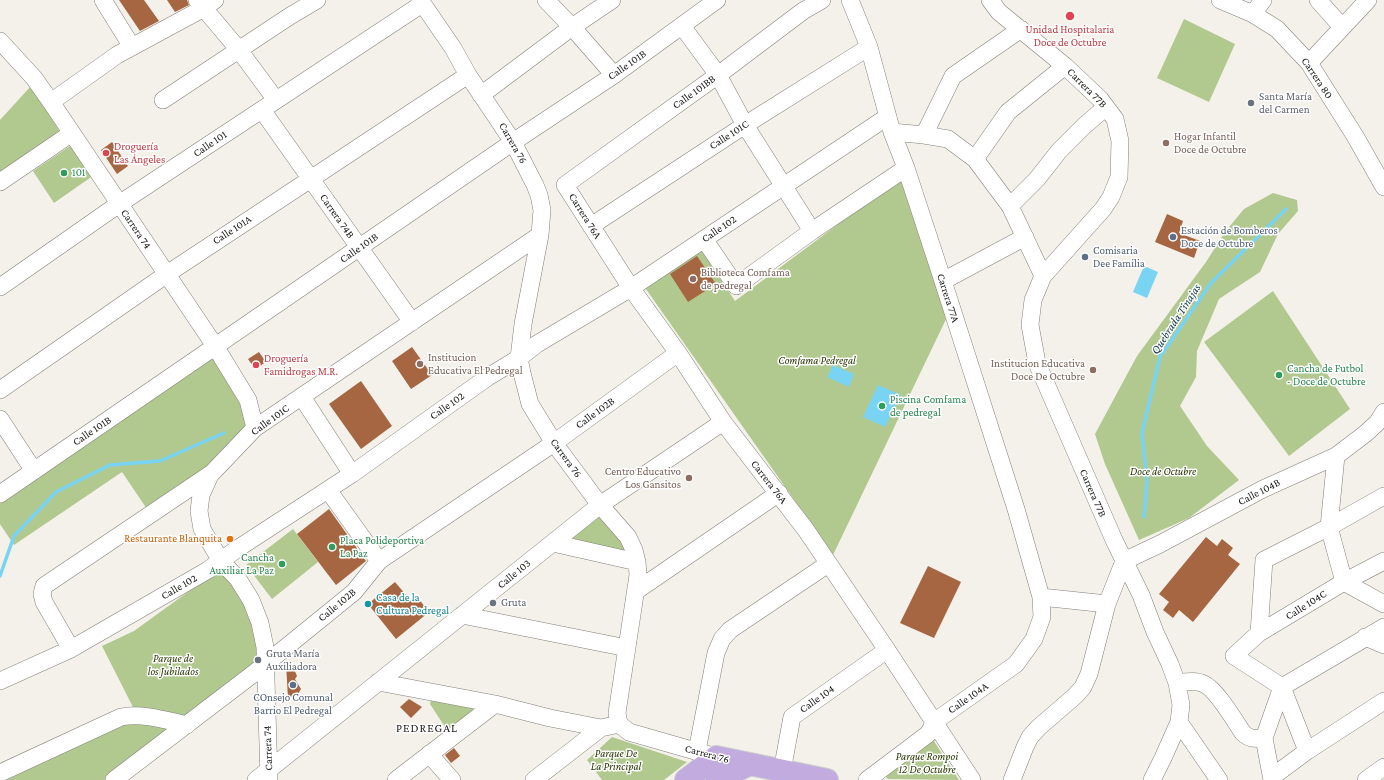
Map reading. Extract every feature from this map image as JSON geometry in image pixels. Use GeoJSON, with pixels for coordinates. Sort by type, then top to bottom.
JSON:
{"type":"FeatureCollection","features":[{"type":"Feature","properties":{"kind":"main road","name":"Carrera 76"},"geometry":{"type":"LineString","coordinates":[[707,754],[827,780]]}},
{"type":"Feature","properties":{"kind":"main road"},"geometry":{"type":"LineString","coordinates":[[686,780],[707,754]]}},
{"type":"Feature","properties":{"kind":"main road"},"geometry":{"type":"LineString","coordinates":[[717,780],[750,764]]}},
{"type":"Feature","properties":{"kind":"street"},"geometry":{"type":"LineString","coordinates":[[103,0],[132,47]]}},
{"type":"Feature","properties":{"kind":"street"},"geometry":{"type":"LineString","coordinates":[[163,100],[290,16],[317,0]]}},
{"type":"Feature","properties":{"kind":"street"},"geometry":{"type":"LineString","coordinates":[[546,0],[614,75]]}},
{"type":"Feature","properties":{"kind":"street"},"geometry":{"type":"LineString","coordinates":[[482,95],[572,27],[612,0]]}},
{"type":"Feature","properties":{"kind":"street","name":"Calle 101B"},"geometry":{"type":"LineString","coordinates":[[0,494],[513,142],[614,75],[717,0]]}},
{"type":"Feature","properties":{"kind":"street","name":"Calle 101BB"},"geometry":{"type":"LineString","coordinates":[[565,185],[718,75],[798,6],[822,0]]}},
{"type":"Feature","properties":{"kind":"street","name":"Carrera 77A"},"geometry":{"type":"LineString","coordinates":[[850,0],[869,47],[890,125],[906,168],[1016,509],[1041,597]]}},
{"type":"Feature","properties":{"kind":"street","name":"Carrera 77B"},"geometry":{"type":"LineString","coordinates":[[990,0],[999,12],[1065,66],[1100,99],[1115,119],[1120,141],[1119,176],[1116,187],[1104,209],[1043,276],[1033,300],[1030,324],[1037,363],[1114,540],[1141,595],[1155,632],[1170,664],[1181,705],[1179,722]]}},
{"type":"Feature","properties":{"kind":"street","name":"Carrera 80"},"geometry":{"type":"LineString","coordinates":[[1220,0],[1253,14],[1277,29],[1309,63],[1355,136],[1384,187]]}},
{"type":"Feature","properties":{"kind":"street"},"geometry":{"type":"LineString","coordinates":[[1253,14],[1263,0]]}},
{"type":"Feature","properties":{"kind":"street"},"geometry":{"type":"LineString","coordinates":[[1318,0],[1342,27]]}},
{"type":"Feature","properties":{"kind":"street"},"geometry":{"type":"LineString","coordinates":[[1309,63],[1368,0]]}},
{"type":"Feature","properties":{"kind":"street","name":"Carrera 76"},"geometry":{"type":"LineString","coordinates":[[421,2],[453,48],[468,75],[513,142],[527,166],[539,195],[542,210],[540,235],[523,324],[519,358],[530,404],[554,443],[600,505],[628,537],[634,550],[638,575],[617,713],[619,724],[629,732],[707,754]]}},
{"type":"Feature","properties":{"kind":"street","name":"Calle 101"},"geometry":{"type":"LineString","coordinates":[[0,287],[120,204],[421,2]]}},
{"type":"Feature","properties":{"kind":"street"},"geometry":{"type":"LineString","coordinates":[[51,102],[117,55],[205,3],[276,100]]}},
{"type":"Feature","properties":{"kind":"street"},"geometry":{"type":"LineString","coordinates":[[682,26],[718,75],[745,125],[812,232]]}},
{"type":"Feature","properties":{"kind":"street"},"geometry":{"type":"LineString","coordinates":[[924,135],[953,76],[1021,30]]}},
{"type":"Feature","properties":{"kind":"street","name":"Carrera 74"},"geometry":{"type":"LineString","coordinates":[[0,41],[34,78],[51,102],[215,346],[248,400],[255,428]]}},
{"type":"Feature","properties":{"kind":"street","name":"Calle 101C"},"geometry":{"type":"LineString","coordinates":[[591,226],[745,125],[869,47]]}},
{"type":"Feature","properties":{"kind":"street"},"geometry":{"type":"LineString","coordinates":[[975,159],[1008,112],[1065,66]]}},
{"type":"Feature","properties":{"kind":"street","name":"Calle 101A"},"geometry":{"type":"LineString","coordinates":[[0,390],[167,274],[468,75]]}},
{"type":"Feature","properties":{"kind":"street"},"geometry":{"type":"LineString","coordinates":[[1010,206],[1037,179],[1059,151],[1106,107]]}},
{"type":"Feature","properties":{"kind":"street","name":"Carrera 74B"},"geometry":{"type":"LineString","coordinates":[[262,110],[412,322]]}},
{"type":"Feature","properties":{"kind":"street"},"geometry":{"type":"LineString","coordinates":[[890,125],[924,135],[948,139],[975,159],[1010,206],[1043,276]]}},
{"type":"Feature","properties":{"kind":"street","name":"Calle 102"},"geometry":{"type":"LineString","coordinates":[[0,681],[71,649],[221,562],[237,549],[352,474],[537,344],[631,288],[784,186],[890,125]]}},
{"type":"Feature","properties":{"kind":"street"},"geometry":{"type":"LineString","coordinates":[[0,182],[72,134]]}},
{"type":"Feature","properties":{"kind":"street"},"geometry":{"type":"LineString","coordinates":[[704,239],[736,286],[906,168]]}},
{"type":"Feature","properties":{"kind":"street","name":"Carrera 76A"},"geometry":{"type":"LineString","coordinates":[[565,185],[631,288],[678,353],[723,422],[806,530],[972,780]]}},
{"type":"Feature","properties":{"kind":"street","name":"Calle 101C"},"geometry":{"type":"LineString","coordinates":[[71,649],[44,602],[42,594],[44,586],[212,473],[255,428],[540,235]]}},
{"type":"Feature","properties":{"kind":"street"},"geometry":{"type":"LineString","coordinates":[[943,281],[1025,237]]}},
{"type":"Feature","properties":{"kind":"street"},"geometry":{"type":"LineString","coordinates":[[516,251],[533,260],[533,268]]}},
{"type":"Feature","properties":{"kind":"street","name":"Calle 102B"},"geometry":{"type":"LineString","coordinates":[[114,780],[267,664],[354,592],[379,561],[554,443],[678,353]]}},
{"type":"Feature","properties":{"kind":"street"},"geometry":{"type":"LineString","coordinates":[[302,397],[352,474]]}},
{"type":"Feature","properties":{"kind":"street","name":"Calle 104B"},"geometry":{"type":"LineString","coordinates":[[1124,561],[1160,544],[1263,489],[1313,472],[1365,434],[1377,423],[1384,412]]}},
{"type":"Feature","properties":{"kind":"street"},"geometry":{"type":"LineString","coordinates":[[0,419],[34,471]]}},
{"type":"Feature","properties":{"kind":"street","name":"Calle 103"},"geometry":{"type":"LineString","coordinates":[[265,777],[378,682],[600,505],[723,422]]}},
{"type":"Feature","properties":{"kind":"street"},"geometry":{"type":"LineString","coordinates":[[1336,456],[1329,527],[1344,582],[1384,604]]}},
{"type":"Feature","properties":{"kind":"street","name":"Carrera 74"},"geometry":{"type":"LineString","coordinates":[[212,473],[201,495],[199,511],[202,530],[221,562],[238,579],[251,600],[260,623],[265,647],[267,664],[265,777]]}},
{"type":"Feature","properties":{"kind":"street"},"geometry":{"type":"LineString","coordinates":[[328,490],[379,561]]}},
{"type":"Feature","properties":{"kind":"street"},"geometry":{"type":"LineString","coordinates":[[636,591],[779,493]]}},
{"type":"Feature","properties":{"kind":"street"},"geometry":{"type":"LineString","coordinates":[[1260,633],[1264,560],[1329,527],[1384,496]]}},
{"type":"Feature","properties":{"kind":"street"},"geometry":{"type":"LineString","coordinates":[[553,543],[637,562]]}},
{"type":"Feature","properties":{"kind":"street"},"geometry":{"type":"LineString","coordinates":[[1012,780],[1024,747],[1030,737],[1083,687],[1089,674],[1107,604],[1124,561]]}},
{"type":"Feature","properties":{"kind":"street","name":"Calle 104C"},"geometry":{"type":"LineString","coordinates":[[1282,687],[1234,656],[1260,633],[1344,582],[1384,561]]}},
{"type":"Feature","properties":{"kind":"street"},"geometry":{"type":"LineString","coordinates":[[707,754],[716,653],[722,639],[730,630],[828,564]]}},
{"type":"Feature","properties":{"kind":"street"},"geometry":{"type":"LineString","coordinates":[[1041,597],[1107,604]]}},
{"type":"Feature","properties":{"kind":"street","name":"Calle 104A"},"geometry":{"type":"LineString","coordinates":[[873,777],[928,734],[932,729],[934,722],[1016,664],[1034,639],[1042,618],[1041,597]]}},
{"type":"Feature","properties":{"kind":"street"},"geometry":{"type":"LineString","coordinates":[[462,616],[627,648]]}},
{"type":"Feature","properties":{"kind":"street"},"geometry":{"type":"LineString","coordinates":[[1384,627],[1282,687],[1264,738],[1272,778],[1307,751],[1384,701]]}},
{"type":"Feature","properties":{"kind":"street"},"geometry":{"type":"LineString","coordinates":[[1365,637],[1384,645]]}},
{"type":"Feature","properties":{"kind":"street","name":"Calle 104"},"geometry":{"type":"LineString","coordinates":[[782,771],[792,717],[887,650]]}},
{"type":"Feature","properties":{"kind":"street"},"geometry":{"type":"LineString","coordinates":[[1176,683],[1192,681],[1204,684],[1213,691],[1247,737],[1252,739],[1264,738]]}},
{"type":"Feature","properties":{"kind":"street"},"geometry":{"type":"LineString","coordinates":[[378,682],[495,704],[550,718],[601,728],[619,724]]}},
{"type":"Feature","properties":{"kind":"street"},"geometry":{"type":"LineString","coordinates":[[1282,687],[1307,751]]}},
{"type":"Feature","properties":{"kind":"street"},"geometry":{"type":"LineString","coordinates":[[396,780],[495,704]]}},
{"type":"Feature","properties":{"kind":"street"},"geometry":{"type":"LineString","coordinates":[[0,773],[121,717],[133,715],[147,716],[188,724]]}},
{"type":"Feature","properties":{"kind":"street"},"geometry":{"type":"LineString","coordinates":[[1152,780],[1179,722]]}},
{"type":"Feature","properties":{"kind":"street"},"geometry":{"type":"LineString","coordinates":[[1179,722],[1218,780]]}},
{"type":"Feature","properties":{"kind":"street"},"geometry":{"type":"LineString","coordinates":[[534,780],[601,728]]}},
{"type":"Feature","properties":{"kind":"street"},"geometry":{"type":"LineString","coordinates":[[429,754],[452,780]]}},
{"type":"Feature","properties":{"kind":"street"},"geometry":{"type":"LineString","coordinates":[[1366,780],[1384,767]]}},
{"type":"Feature","properties":{"kind":"green space"},"geometry":{"type":"Polygon","coordinates":[[[1184,19],[1235,44],[1209,102],[1157,78],[1184,19]]]}},
{"type":"Feature","properties":{"kind":"green space"},"geometry":{"type":"Polygon","coordinates":[[[31,86],[60,132],[0,172],[0,120],[31,86]]]}},
{"type":"Feature","properties":{"kind":"green space","name":"101"},"geometry":{"type":"Polygon","coordinates":[[[73,144],[94,175],[54,203],[33,171],[73,144]]]}},
{"type":"Feature","properties":{"kind":"green space","name":"Comfama Pedregal"},"geometry":{"type":"Polygon","coordinates":[[[903,176],[948,315],[833,555],[641,282],[696,242],[735,301],[903,176]]]}},
{"type":"Feature","properties":{"kind":"green space","name":"Doce de Octubre"},"geometry":{"type":"Polygon","coordinates":[[[1273,193],[1297,200],[1298,211],[1278,234],[1260,272],[1219,299],[1197,351],[1196,377],[1180,406],[1207,446],[1239,480],[1189,518],[1139,540],[1105,464],[1095,434],[1137,356],[1206,262],[1225,232],[1244,209],[1273,193]]]}},
{"type":"Feature","properties":{"kind":"green space","name":"Cancha de Futbol - Doce de Octubre"},"geometry":{"type":"Polygon","coordinates":[[[1273,291],[1350,409],[1289,456],[1204,342],[1273,291]]]}},
{"type":"Feature","properties":{"kind":"green space"},"geometry":{"type":"Polygon","coordinates":[[[211,355],[243,403],[247,426],[207,468],[147,509],[122,472],[14,545],[0,524],[0,500],[211,355]]]}},
{"type":"Feature","properties":{"kind":"green space"},"geometry":{"type":"Polygon","coordinates":[[[606,510],[632,559],[563,542],[606,510]]]}},
{"type":"Feature","properties":{"kind":"green space","name":"Cancha Auxiliar La Paz"},"geometry":{"type":"Polygon","coordinates":[[[293,529],[318,562],[272,599],[246,565],[293,529]]]}},
{"type":"Feature","properties":{"kind":"green space","name":"Parque de los Jubilados"},"geometry":{"type":"Polygon","coordinates":[[[221,568],[245,598],[263,660],[109,780],[4,780],[3,777],[94,739],[138,717],[102,646],[134,631],[221,568]]]}},
{"type":"Feature","properties":{"kind":"green space"},"geometry":{"type":"Polygon","coordinates":[[[431,700],[474,709],[447,730],[430,704],[431,700]]]}},
{"type":"Feature","properties":{"kind":"green space","name":"Parque De La Principal"},"geometry":{"type":"Polygon","coordinates":[[[612,737],[687,762],[664,780],[602,780],[587,760],[612,737]]]}},
{"type":"Feature","properties":{"kind":"green space","name":"Parque Rompoi 12 De Octubre"},"geometry":{"type":"Polygon","coordinates":[[[932,738],[959,780],[888,779],[885,776],[932,738]]]}},
{"type":"Feature","properties":{"kind":"water"},"geometry":{"type":"Polygon","coordinates":[[[1144,266],[1158,272],[1147,298],[1133,292],[1144,266]]]}},
{"type":"Feature","properties":{"kind":"water"},"geometry":{"type":"Polygon","coordinates":[[[833,365],[854,374],[849,387],[827,377],[833,365]]]}},
{"type":"Feature","properties":{"kind":"water","name":"Piscina Comfama de pedregal"},"geometry":{"type":"Polygon","coordinates":[[[878,385],[901,395],[885,427],[863,417],[878,385]]]}},
{"type":"Feature","properties":{"kind":"building"},"geometry":{"type":"Polygon","coordinates":[[[119,0],[144,0],[159,21],[140,31],[119,0]]]}},
{"type":"Feature","properties":{"kind":"building"},"geometry":{"type":"Polygon","coordinates":[[[167,0],[187,0],[189,5],[175,12],[167,0]]]}},
{"type":"Feature","properties":{"kind":"building"},"geometry":{"type":"Polygon","coordinates":[[[112,142],[128,166],[117,174],[101,150],[112,142]]]}},
{"type":"Feature","properties":{"kind":"building","name":"Estación de Bomberos Doce de Octubre"},"geometry":{"type":"Polygon","coordinates":[[[1167,214],[1183,221],[1179,233],[1200,241],[1194,258],[1155,242],[1167,214]]]}},
{"type":"Feature","properties":{"kind":"building","name":"Biblioteca Comfama de pedregal"},"geometry":{"type":"Polygon","coordinates":[[[697,256],[716,284],[688,302],[670,274],[697,256]]]}},
{"type":"Feature","properties":{"kind":"building"},"geometry":{"type":"Polygon","coordinates":[[[412,347],[432,375],[411,389],[392,361],[412,347]]]}},
{"type":"Feature","properties":{"kind":"building"},"geometry":{"type":"Polygon","coordinates":[[[259,352],[266,362],[255,369],[248,359],[259,352]]]}},
{"type":"Feature","properties":{"kind":"building"},"geometry":{"type":"Polygon","coordinates":[[[361,381],[392,426],[361,449],[329,404],[361,381]]]}},
{"type":"Feature","properties":{"kind":"building","name":"Placa Polideportiva La Paz"},"geometry":{"type":"Polygon","coordinates":[[[329,509],[366,561],[336,585],[297,534],[329,509]]]}},
{"type":"Feature","properties":{"kind":"building"},"geometry":{"type":"Polygon","coordinates":[[[1206,537],[1217,546],[1222,539],[1233,548],[1228,555],[1240,564],[1193,622],[1179,610],[1173,618],[1163,610],[1169,602],[1159,594],[1206,537]]]}},
{"type":"Feature","properties":{"kind":"building"},"geometry":{"type":"Polygon","coordinates":[[[928,566],[961,582],[934,638],[900,623],[928,566]]]}},
{"type":"Feature","properties":{"kind":"building","name":"Casa de la Cultura Pedregal"},"geometry":{"type":"Polygon","coordinates":[[[395,582],[412,602],[418,598],[429,612],[396,639],[368,604],[395,582]]]}},
{"type":"Feature","properties":{"kind":"building","name":"COnsejo Comunal Barrio El Pedregal"},"geometry":{"type":"Polygon","coordinates":[[[286,664],[289,670],[294,669],[297,676],[295,679],[301,689],[298,694],[288,698],[286,664]]]}},
{"type":"Feature","properties":{"kind":"building"},"geometry":{"type":"Polygon","coordinates":[[[409,699],[422,707],[411,718],[400,707],[409,699]]]}},
{"type":"Feature","properties":{"kind":"building"},"geometry":{"type":"Polygon","coordinates":[[[454,748],[460,756],[451,763],[445,755],[454,748]]]}},
{"type":"Feature","properties":{"kind":"waterway","name":"Quebrada Tinajas"},"geometry":{"type":"LineString","coordinates":[[1144,517],[1147,481],[1142,433],[1160,357],[1211,283],[1286,209]]}},
{"type":"Feature","properties":{"kind":"waterway"},"geometry":{"type":"LineString","coordinates":[[0,576],[14,536],[56,492],[110,465],[160,461],[224,433]]}},
{"type":"Feature","properties":{"kind":"place","name":"Unidad Hospitalaria Doce de Octubre"},"geometry":{"type":"Point","coordinates":[1070,16]}},
{"type":"Feature","properties":{"kind":"place","name":"Santa María del Carmen"},"geometry":{"type":"Point","coordinates":[1251,103]}},
{"type":"Feature","properties":{"kind":"place","name":"Hogar Infantil Doce de Octubre"},"geometry":{"type":"Point","coordinates":[1166,143]}},
{"type":"Feature","properties":{"kind":"place","name":"Droguería Las Ángeles"},"geometry":{"type":"Point","coordinates":[106,153]}},
{"type":"Feature","properties":{"kind":"place","name":"101"},"geometry":{"type":"Point","coordinates":[64,173]}},
{"type":"Feature","properties":{"kind":"place","name":"Estación de Bomberos Doce de Octubre"},"geometry":{"type":"Point","coordinates":[1173,237]}},
{"type":"Feature","properties":{"kind":"place","name":"Comisaria Dee Familia"},"geometry":{"type":"Point","coordinates":[1085,257]}},
{"type":"Feature","properties":{"kind":"place","name":"Biblioteca Comfama de pedregal"},"geometry":{"type":"Point","coordinates":[693,279]}},
{"type":"Feature","properties":{"kind":"place","name":"Institucion Educativa El Pedregal"},"geometry":{"type":"Point","coordinates":[420,364]}},
{"type":"Feature","properties":{"kind":"place","name":"Droguería Famidrogas M.R."},"geometry":{"type":"Point","coordinates":[256,365]}},
{"type":"Feature","properties":{"kind":"place","name":"Institucion Educativa Doce De Octubre"},"geometry":{"type":"Point","coordinates":[1093,370]}},
{"type":"Feature","properties":{"kind":"place","name":"Cancha de Futbol - Doce de Octubre"},"geometry":{"type":"Point","coordinates":[1279,375]}},
{"type":"Feature","properties":{"kind":"place","name":"Piscina Comfama de pedregal"},"geometry":{"type":"Point","coordinates":[882,406]}},
{"type":"Feature","properties":{"kind":"place","name":"Centro Educativo Los Gansitos"},"geometry":{"type":"Point","coordinates":[689,478]}},
{"type":"Feature","properties":{"kind":"place","name":"Restaurante Blanquita"},"geometry":{"type":"Point","coordinates":[230,539]}},
{"type":"Feature","properties":{"kind":"place","name":"Placa Polideportiva La Paz"},"geometry":{"type":"Point","coordinates":[332,547]}},
{"type":"Feature","properties":{"kind":"place","name":"Cancha Auxiliar La Paz"},"geometry":{"type":"Point","coordinates":[282,564]}},
{"type":"Feature","properties":{"kind":"place","name":"Gruta"},"geometry":{"type":"Point","coordinates":[493,603]}},
{"type":"Feature","properties":{"kind":"place","name":"Casa de la Cultura Pedregal"},"geometry":{"type":"Point","coordinates":[368,604]}},
{"type":"Feature","properties":{"kind":"place","name":"Gruta María Auxiliadora"},"geometry":{"type":"Point","coordinates":[258,660]}},
{"type":"Feature","properties":{"kind":"place","name":"COnsejo Comunal Barrio El Pedregal"},"geometry":{"type":"Point","coordinates":[293,685]}},
{"type":"Feature","properties":{"kind":"district","name":"PEDREGAL"},"geometry":{"type":"Point","coordinates":[427,728]}}]}
